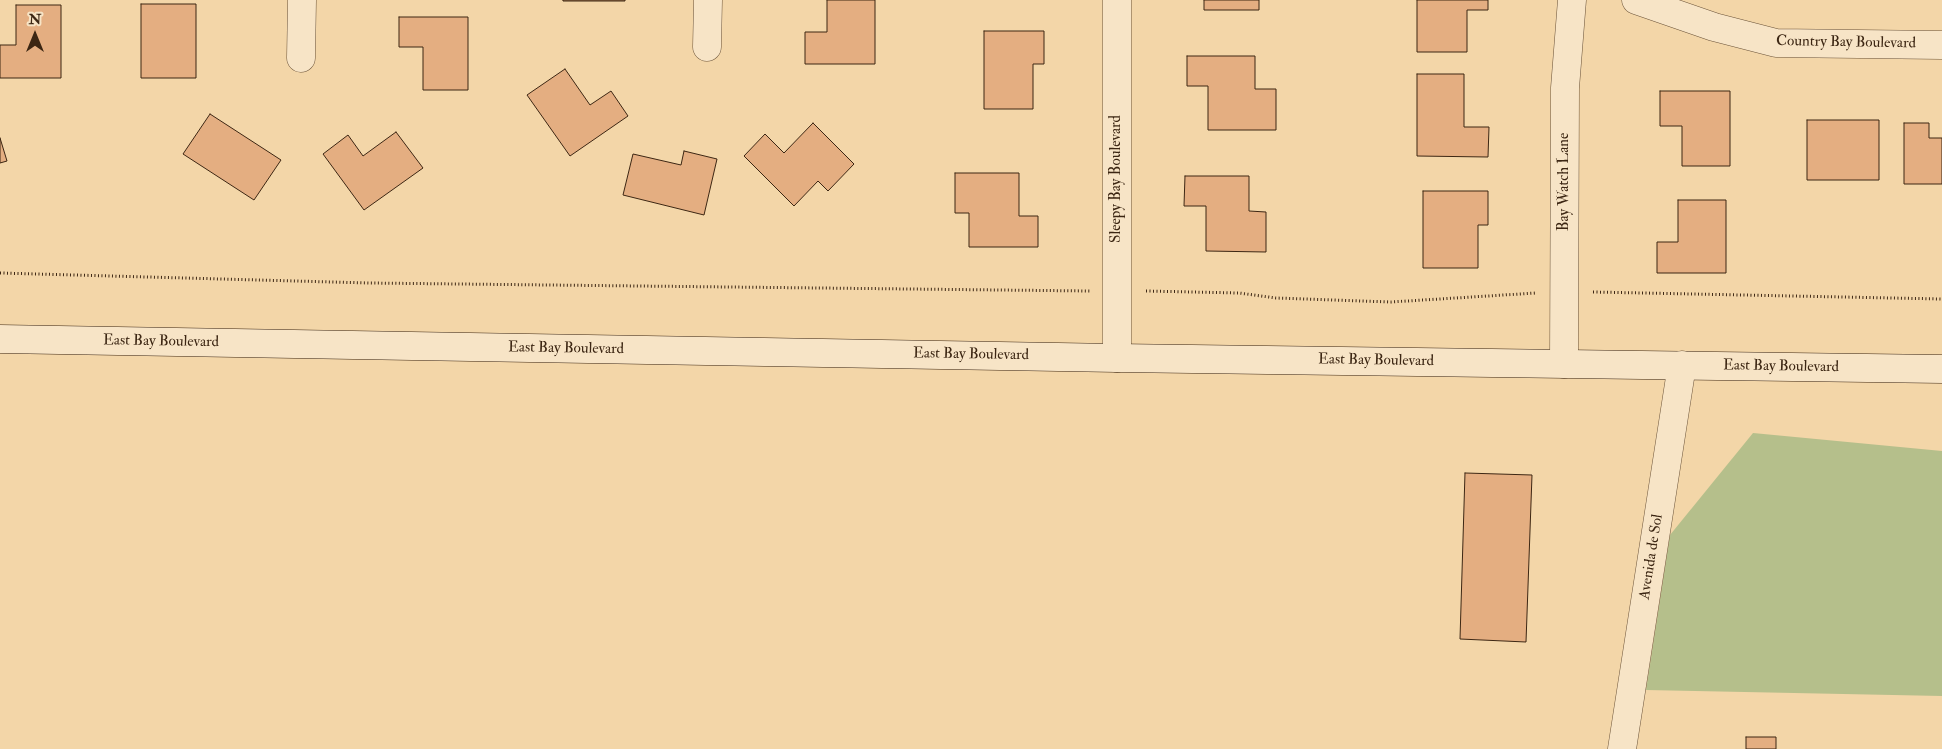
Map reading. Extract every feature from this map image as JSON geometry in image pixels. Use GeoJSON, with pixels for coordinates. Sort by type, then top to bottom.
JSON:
{"type":"FeatureCollection","features":[{"type":"Feature","properties":{"kind":"main road"},"geometry":{"type":"LineString","coordinates":[[301,58],[302,0]]}},
{"type":"Feature","properties":{"kind":"main road"},"geometry":{"type":"LineString","coordinates":[[707,47],[708,0]]}},
{"type":"Feature","properties":{"kind":"main road","name":"Sleepy Bay Boulevard"},"geometry":{"type":"LineString","coordinates":[[1117,0],[1117,358]]}},
{"type":"Feature","properties":{"kind":"main road","name":"Bay Watch Lane"},"geometry":{"type":"LineString","coordinates":[[1564,364],[1565,88],[1572,0]]}},
{"type":"Feature","properties":{"kind":"main road","name":"Country Bay Boulevard"},"geometry":{"type":"LineString","coordinates":[[1636,0],[1714,27],[1776,43],[1942,45]]}},
{"type":"Feature","properties":{"kind":"main road","name":"East Bay Boulevard"},"geometry":{"type":"LineString","coordinates":[[0,339],[1117,358],[1942,369]]}},
{"type":"Feature","properties":{"kind":"main road","name":"Avenida de Sol"},"geometry":{"type":"LineString","coordinates":[[1622,749],[1682,365]]}},
{"type":"Feature","properties":{"kind":"path"},"geometry":{"type":"LineString","coordinates":[[0,273],[369,283],[1239,293],[1276,298],[1391,302],[1565,292],[1942,299]]}},
{"type":"Feature","properties":{"kind":"green space"},"geometry":{"type":"Polygon","coordinates":[[[1753,433],[1942,451],[1942,696],[1646,690],[1670,535],[1753,433]]]}},
{"type":"Feature","properties":{"kind":"building"},"geometry":{"type":"Polygon","coordinates":[[[625,0],[625,1],[563,1],[625,0]]]}},
{"type":"Feature","properties":{"kind":"building"},"geometry":{"type":"Polygon","coordinates":[[[827,0],[875,0],[875,64],[805,64],[805,32],[827,32],[827,0]]]}},
{"type":"Feature","properties":{"kind":"building"},"geometry":{"type":"Polygon","coordinates":[[[1204,0],[1259,0],[1259,10],[1204,10],[1204,0]]]}},
{"type":"Feature","properties":{"kind":"building"},"geometry":{"type":"Polygon","coordinates":[[[1417,0],[1488,0],[1488,10],[1467,10],[1467,52],[1417,52],[1417,0]]]}},
{"type":"Feature","properties":{"kind":"building"},"geometry":{"type":"Polygon","coordinates":[[[141,4],[196,4],[196,78],[141,78],[141,4]]]}},
{"type":"Feature","properties":{"kind":"building"},"geometry":{"type":"Polygon","coordinates":[[[16,5],[61,5],[61,78],[0,78],[0,45],[16,45],[16,5]]]}},
{"type":"Feature","properties":{"kind":"building"},"geometry":{"type":"Polygon","coordinates":[[[399,17],[468,17],[468,90],[423,90],[423,47],[399,47],[399,17]]]}},
{"type":"Feature","properties":{"kind":"building"},"geometry":{"type":"Polygon","coordinates":[[[984,31],[1044,31],[1044,64],[1033,64],[1033,109],[984,109],[984,31]]]}},
{"type":"Feature","properties":{"kind":"building"},"geometry":{"type":"Polygon","coordinates":[[[1187,56],[1255,56],[1255,89],[1276,89],[1276,130],[1208,130],[1208,86],[1187,86],[1187,56]]]}},
{"type":"Feature","properties":{"kind":"building"},"geometry":{"type":"Polygon","coordinates":[[[565,69],[590,105],[611,91],[628,116],[570,156],[527,95],[565,69]]]}},
{"type":"Feature","properties":{"kind":"building"},"geometry":{"type":"Polygon","coordinates":[[[1417,74],[1464,74],[1464,127],[1489,127],[1488,157],[1417,156],[1417,74]]]}},
{"type":"Feature","properties":{"kind":"building"},"geometry":{"type":"Polygon","coordinates":[[[1660,91],[1730,91],[1730,166],[1682,166],[1682,126],[1660,126],[1660,91]]]}},
{"type":"Feature","properties":{"kind":"building"},"geometry":{"type":"Polygon","coordinates":[[[210,114],[281,160],[254,200],[183,154],[210,114]]]}},
{"type":"Feature","properties":{"kind":"building"},"geometry":{"type":"Polygon","coordinates":[[[1807,120],[1879,120],[1879,180],[1807,180],[1807,120]]]}},
{"type":"Feature","properties":{"kind":"building"},"geometry":{"type":"Polygon","coordinates":[[[813,123],[854,164],[828,191],[818,181],[794,206],[744,156],[765,134],[784,153],[813,123]]]}},
{"type":"Feature","properties":{"kind":"building"},"geometry":{"type":"Polygon","coordinates":[[[1904,123],[1929,123],[1929,138],[1942,138],[1942,184],[1904,184],[1904,123]]]}},
{"type":"Feature","properties":{"kind":"building"},"geometry":{"type":"Polygon","coordinates":[[[396,132],[423,168],[364,210],[323,154],[348,135],[363,156],[396,132]]]}},
{"type":"Feature","properties":{"kind":"building"},"geometry":{"type":"Polygon","coordinates":[[[0,138],[7,161],[0,163],[0,138]]]}},
{"type":"Feature","properties":{"kind":"building"},"geometry":{"type":"Polygon","coordinates":[[[684,151],[717,159],[704,215],[623,195],[633,154],[681,165],[684,151]]]}},
{"type":"Feature","properties":{"kind":"building"},"geometry":{"type":"Polygon","coordinates":[[[955,173],[1019,173],[1019,216],[1038,216],[1038,247],[969,247],[969,213],[955,213],[955,173]]]}},
{"type":"Feature","properties":{"kind":"building"},"geometry":{"type":"Polygon","coordinates":[[[1185,176],[1249,176],[1249,211],[1266,212],[1266,252],[1206,251],[1206,206],[1184,206],[1185,176]]]}},
{"type":"Feature","properties":{"kind":"building"},"geometry":{"type":"Polygon","coordinates":[[[1423,191],[1488,191],[1488,225],[1478,225],[1478,268],[1423,268],[1423,191]]]}},
{"type":"Feature","properties":{"kind":"building"},"geometry":{"type":"Polygon","coordinates":[[[1678,200],[1726,200],[1726,273],[1657,273],[1657,242],[1678,242],[1678,200]]]}},
{"type":"Feature","properties":{"kind":"building"},"geometry":{"type":"Polygon","coordinates":[[[1465,473],[1532,475],[1526,642],[1460,639],[1465,473]]]}},
{"type":"Feature","properties":{"kind":"building"},"geometry":{"type":"Polygon","coordinates":[[[1746,737],[1776,737],[1776,749],[1746,749],[1746,737]]]}}]}
